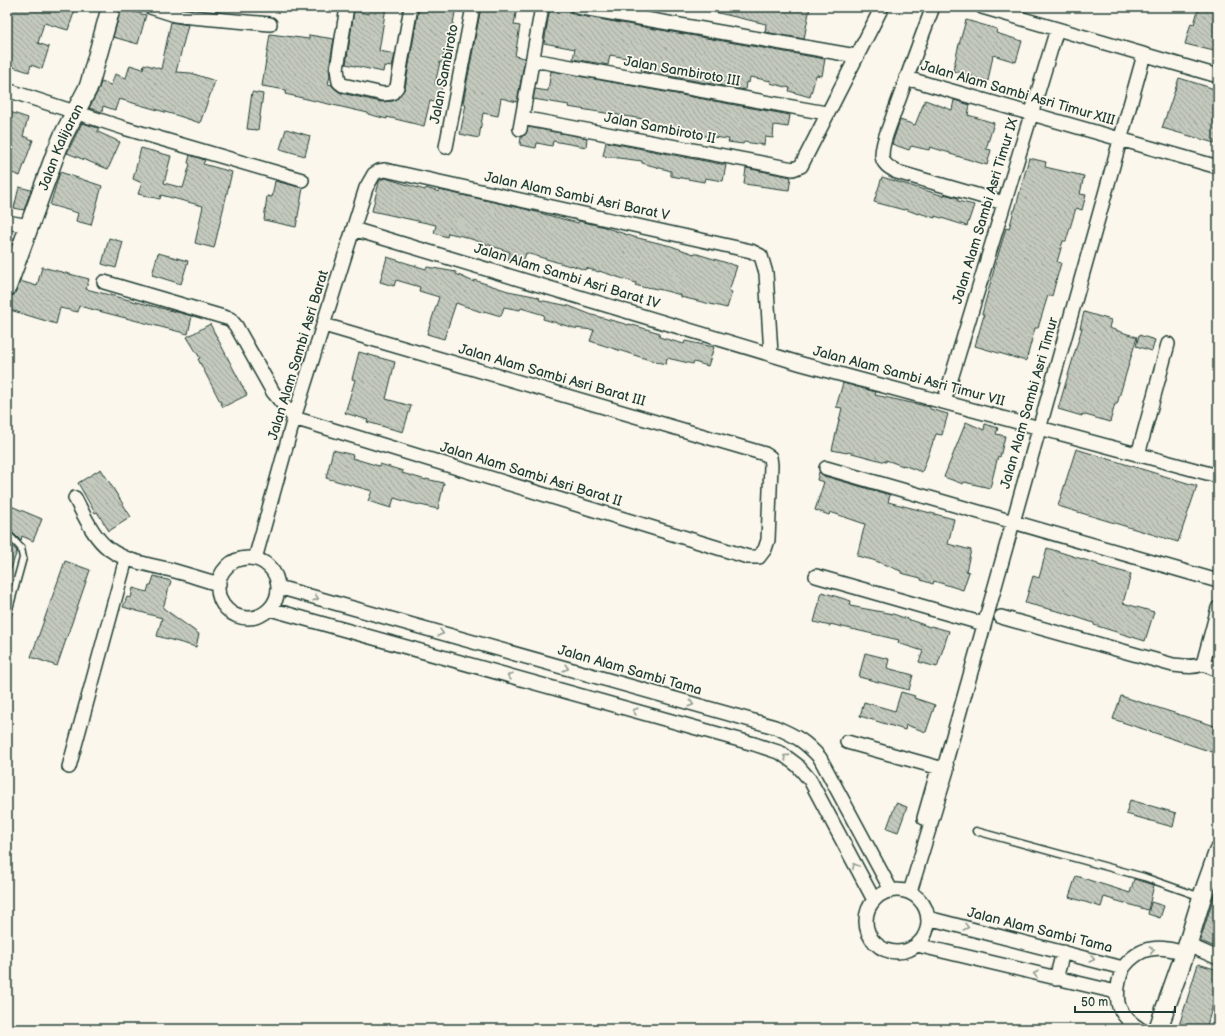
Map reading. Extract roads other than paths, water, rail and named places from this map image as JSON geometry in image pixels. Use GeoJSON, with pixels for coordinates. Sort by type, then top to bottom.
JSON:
{"type":"FeatureCollection","features":[{"type":"Feature","properties":{"kind":"street","name":"Jalan Kalijaran"},"geometry":{"type":"LineString","coordinates":[[7,287],[55,155],[63,136],[89,86],[111,7]]}},
{"type":"Feature","properties":{"kind":"street"},"geometry":{"type":"LineString","coordinates":[[150,7],[191,17],[270,24]]}},
{"type":"Feature","properties":{"kind":"street"},"geometry":{"type":"LineString","coordinates":[[347,7],[337,69],[337,78],[342,85],[383,94],[392,93],[397,87],[411,7]]}},
{"type":"Feature","properties":{"kind":"street","name":"Jalan Sambiroto"},"geometry":{"type":"LineString","coordinates":[[446,147],[473,7]]}},
{"type":"Feature","properties":{"kind":"street","name":"Jalan Sambiroto II"},"geometry":{"type":"LineString","coordinates":[[542,7],[521,123],[792,170],[801,166],[826,114]]}},
{"type":"Feature","properties":{"kind":"street"},"geometry":{"type":"LineString","coordinates":[[577,7],[856,56]]}},
{"type":"Feature","properties":{"kind":"street"},"geometry":{"type":"LineString","coordinates":[[826,114],[882,7]]}},
{"type":"Feature","properties":{"kind":"street"},"geometry":{"type":"LineString","coordinates":[[933,7],[906,78],[886,139],[882,154],[883,160],[886,165],[897,172],[1004,203]]}},
{"type":"Feature","properties":{"kind":"street"},"geometry":{"type":"LineString","coordinates":[[982,7],[1218,76]]}},
{"type":"Feature","properties":{"kind":"street","name":"Jalan Alam Sambi Asri Timur IX"},"geometry":{"type":"LineString","coordinates":[[944,402],[1057,29]]}},
{"type":"Feature","properties":{"kind":"street","name":"Jalan Alam Sambi Asri Timur"},"geometry":{"type":"LineString","coordinates":[[901,890],[944,766],[1144,55]]}},
{"type":"Feature","properties":{"kind":"street","name":"Jalan Sambiroto III"},"geometry":{"type":"LineString","coordinates":[[533,60],[826,114]]}},
{"type":"Feature","properties":{"kind":"street","name":"Jalan Alam Sambi Asri Timur XIII"},"geometry":{"type":"LineString","coordinates":[[906,78],[1218,167]]}},
{"type":"Feature","properties":{"kind":"street"},"geometry":{"type":"LineString","coordinates":[[7,90],[76,113],[302,180]]}},
{"type":"Feature","properties":{"kind":"street","name":"Jalan Alam Sambi Asri Barat"},"geometry":{"type":"LineString","coordinates":[[255,559],[294,418],[366,188],[374,174],[384,170]]}},
{"type":"Feature","properties":{"kind":"street","name":"Jalan Alam Sambi Asri Barat V"},"geometry":{"type":"LineString","coordinates":[[384,170],[751,251],[761,256],[766,273],[774,355]]}},
{"type":"Feature","properties":{"kind":"street"},"geometry":{"type":"LineString","coordinates":[[7,222],[29,226]]}},
{"type":"Feature","properties":{"kind":"street","name":"Jalan Alam Sambi Asri Barat IV"},"geometry":{"type":"LineString","coordinates":[[353,229],[774,355]]}},
{"type":"Feature","properties":{"kind":"street"},"geometry":{"type":"LineString","coordinates":[[104,282],[230,319],[236,326],[273,392],[294,418]]}},
{"type":"Feature","properties":{"kind":"street","name":"Jalan Alam Sambi Asri Barat III"},"geometry":{"type":"LineString","coordinates":[[324,325],[765,454],[770,457],[771,465],[768,540],[765,550],[759,557]]}},
{"type":"Feature","properties":{"kind":"street"},"geometry":{"type":"LineString","coordinates":[[1138,454],[1168,344]]}},
{"type":"Feature","properties":{"kind":"street","name":"Jalan Alam Sambi Asri Timur VII"},"geometry":{"type":"LineString","coordinates":[[774,355],[802,364],[1218,476]]}},
{"type":"Feature","properties":{"kind":"street","name":"Jalan Alam Sambi Asri Barat II"},"geometry":{"type":"LineString","coordinates":[[294,418],[748,557],[759,557]]}},
{"type":"Feature","properties":{"kind":"street"},"geometry":{"type":"LineString","coordinates":[[826,468],[1218,580]]}},
{"type":"Feature","properties":{"kind":"street"},"geometry":{"type":"LineString","coordinates":[[75,498],[88,523],[108,549],[126,559],[219,584]]}},
{"type":"Feature","properties":{"kind":"street"},"geometry":{"type":"LineString","coordinates":[[69,767],[126,559]]}},
{"type":"Feature","properties":{"kind":"street"},"geometry":{"type":"LineString","coordinates":[[255,559],[267,565],[275,575],[278,595],[275,603],[270,609],[263,614],[246,618],[237,616],[228,611],[222,603],[219,594],[219,584],[222,575],[236,561],[255,559]]}},
{"type":"Feature","properties":{"kind":"street"},"geometry":{"type":"LineString","coordinates":[[816,576],[984,624]]}},
{"type":"Feature","properties":{"kind":"street","name":"Jalan Alam Sambi Tama"},"geometry":{"type":"LineString","coordinates":[[278,587],[767,725],[793,734],[808,745],[820,758],[901,890]]}},
{"type":"Feature","properties":{"kind":"street"},"geometry":{"type":"LineString","coordinates":[[1203,664],[1218,608]]}},
{"type":"Feature","properties":{"kind":"street"},"geometry":{"type":"LineString","coordinates":[[270,609],[754,744],[781,753],[797,765],[810,780],[874,900]]}},
{"type":"Feature","properties":{"kind":"street"},"geometry":{"type":"LineString","coordinates":[[1001,617],[1173,665],[1197,667],[1203,664],[1218,670]]}},
{"type":"Feature","properties":{"kind":"street"},"geometry":{"type":"LineString","coordinates":[[847,742],[944,766]]}},
{"type":"Feature","properties":{"kind":"street"},"geometry":{"type":"LineString","coordinates":[[1158,1029],[1187,949],[1202,897],[1218,852]]}},
{"type":"Feature","properties":{"kind":"street"},"geometry":{"type":"LineString","coordinates":[[901,890],[919,898],[926,907],[928,918],[928,928],[924,937],[908,950],[898,952],[879,946],[871,938],[867,929],[866,919],[868,909],[874,900],[882,893],[901,890]]}},
{"type":"Feature","properties":{"kind":"street","name":"Jalan Alam Sambi Tama"},"geometry":{"type":"LineString","coordinates":[[928,918],[1123,968],[1134,956],[1150,949],[1187,949],[1218,958]]}},
{"type":"Feature","properties":{"kind":"street"},"geometry":{"type":"LineString","coordinates":[[917,944],[1056,979],[1116,992]]}},
{"type":"Feature","properties":{"kind":"street"},"geometry":{"type":"LineString","coordinates":[[1056,979],[1063,952]]}},
{"type":"Feature","properties":{"kind":"street"},"geometry":{"type":"LineString","coordinates":[[1123,968],[1116,992],[1120,1008],[1129,1022],[1140,1029]]}},
{"type":"Feature","properties":{"kind":"lane"},"geometry":{"type":"LineString","coordinates":[[7,533],[21,548],[23,558],[21,570],[7,616]]}},
{"type":"Feature","properties":{"kind":"lane"},"geometry":{"type":"LineString","coordinates":[[976,831],[1144,878],[1202,897]]}}]}
